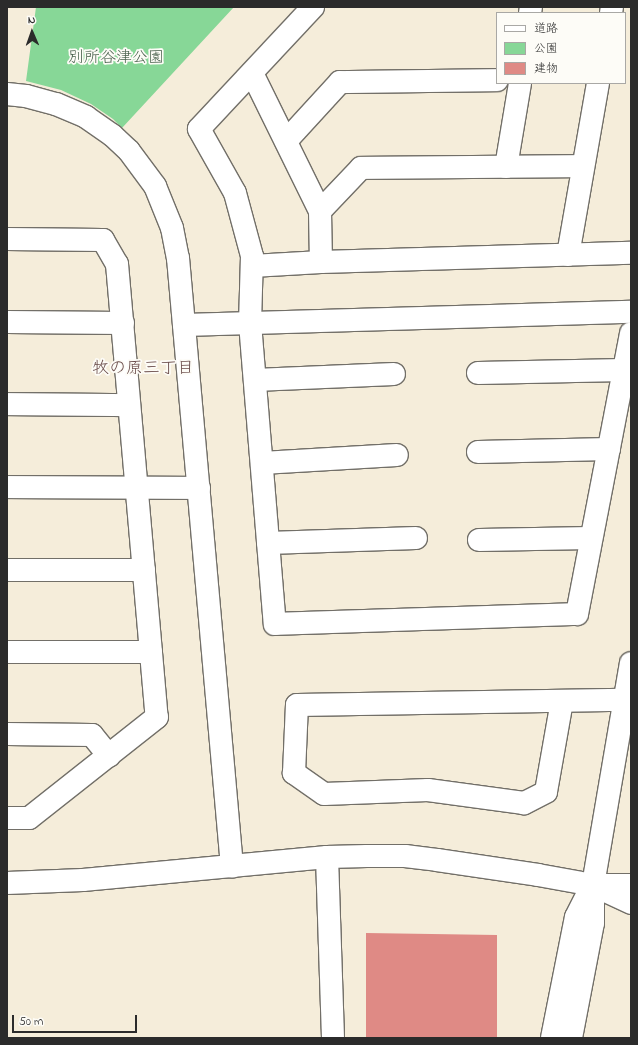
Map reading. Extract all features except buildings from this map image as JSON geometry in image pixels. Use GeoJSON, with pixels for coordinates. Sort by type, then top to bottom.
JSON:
{"type":"FeatureCollection","features":[{"type":"Feature","properties":{"kind":"street"},"geometry":{"type":"LineString","coordinates":[[313,7],[199,129],[235,193],[252,256],[250,323],[275,624],[577,614],[631,333]]}},
{"type":"Feature","properties":{"kind":"street"},"geometry":{"type":"LineString","coordinates":[[252,73],[320,211],[321,262]]}},
{"type":"Feature","properties":{"kind":"street"},"geometry":{"type":"LineString","coordinates":[[286,141],[340,82],[496,80]]}},
{"type":"Feature","properties":{"kind":"street"},"geometry":{"type":"LineString","coordinates":[[506,167],[520,84]]}},
{"type":"Feature","properties":{"kind":"street"},"geometry":{"type":"LineString","coordinates":[[568,254],[598,84]]}},
{"type":"Feature","properties":{"kind":"street"},"geometry":{"type":"LineString","coordinates":[[7,94],[26,96],[56,104],[86,117],[112,134],[143,169],[161,200],[172,228],[178,258],[232,867]]}},
{"type":"Feature","properties":{"kind":"street"},"geometry":{"type":"LineString","coordinates":[[320,211],[361,168],[583,166]]}},
{"type":"Feature","properties":{"kind":"street"},"geometry":{"type":"LineString","coordinates":[[7,239],[103,240],[117,264],[138,488],[157,717],[29,818],[7,818]]}},
{"type":"Feature","properties":{"kind":"street"},"geometry":{"type":"LineString","coordinates":[[252,266],[321,262],[631,253]]}},
{"type":"Feature","properties":{"kind":"street"},"geometry":{"type":"LineString","coordinates":[[184,325],[631,312]]}},
{"type":"Feature","properties":{"kind":"street"},"geometry":{"type":"LineString","coordinates":[[7,322],[123,323]]}},
{"type":"Feature","properties":{"kind":"street"},"geometry":{"type":"LineString","coordinates":[[478,373],[624,370]]}},
{"type":"Feature","properties":{"kind":"street"},"geometry":{"type":"LineString","coordinates":[[255,380],[394,374]]}},
{"type":"Feature","properties":{"kind":"street"},"geometry":{"type":"LineString","coordinates":[[7,404],[130,405]]}},
{"type":"Feature","properties":{"kind":"street"},"geometry":{"type":"LineString","coordinates":[[478,452],[609,449]]}},
{"type":"Feature","properties":{"kind":"street"},"geometry":{"type":"LineString","coordinates":[[262,463],[397,455]]}},
{"type":"Feature","properties":{"kind":"street"},"geometry":{"type":"LineString","coordinates":[[7,487],[198,488]]}},
{"type":"Feature","properties":{"kind":"street"},"geometry":{"type":"LineString","coordinates":[[268,543],[416,538]]}},
{"type":"Feature","properties":{"kind":"street"},"geometry":{"type":"LineString","coordinates":[[479,540],[592,538]]}},
{"type":"Feature","properties":{"kind":"street"},"geometry":{"type":"LineString","coordinates":[[7,570],[144,570]]}},
{"type":"Feature","properties":{"kind":"street"},"geometry":{"type":"LineString","coordinates":[[7,652],[151,652]]}},
{"type":"Feature","properties":{"kind":"street"},"geometry":{"type":"LineString","coordinates":[[571,1038],[593,923],[593,885],[631,663]]}},
{"type":"Feature","properties":{"kind":"street"},"geometry":{"type":"LineString","coordinates":[[562,701],[546,792],[524,803],[428,790],[324,794],[294,773],[297,705],[624,700]]}},
{"type":"Feature","properties":{"kind":"street"},"geometry":{"type":"LineString","coordinates":[[7,734],[92,735],[109,756]]}},
{"type":"Feature","properties":{"kind":"street"},"geometry":{"type":"LineString","coordinates":[[7,884],[83,880],[327,858],[405,856],[538,874],[593,885],[631,885]]}},
{"type":"Feature","properties":{"kind":"street"},"geometry":{"type":"LineString","coordinates":[[327,858],[333,1038]]}},
{"type":"Feature","properties":{"kind":"street"},"geometry":{"type":"LineString","coordinates":[[593,885],[631,903]]}},
{"type":"Feature","properties":{"kind":"street"},"geometry":{"type":"LineString","coordinates":[[552,1038],[576,917],[593,885]]}},
{"type":"Feature","properties":{"kind":"green space","name":"別所谷津公園"},"geometry":{"type":"Polygon","coordinates":[[[36,7],[234,7],[122,128],[113,119],[91,104],[61,90],[26,81],[36,7]]]}},
{"type":"Feature","properties":{"kind":"district","name":"牧の原三丁目"},"geometry":{"type":"Point","coordinates":[143,369]}}]}
